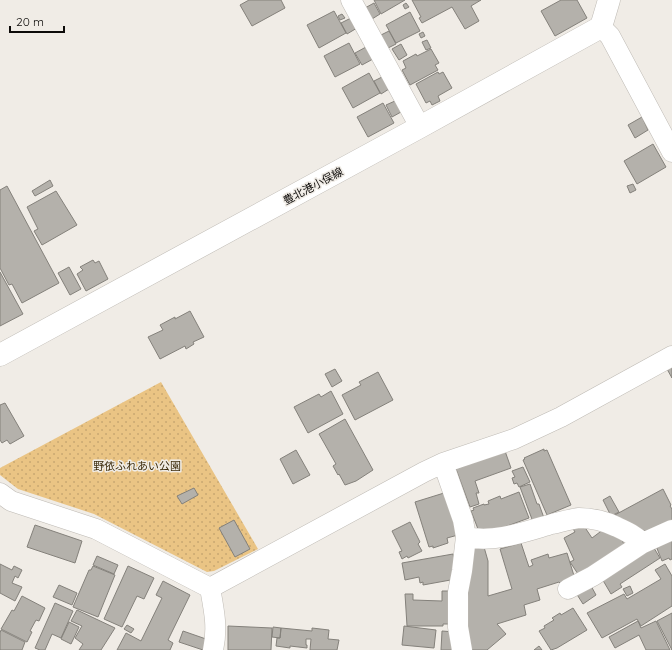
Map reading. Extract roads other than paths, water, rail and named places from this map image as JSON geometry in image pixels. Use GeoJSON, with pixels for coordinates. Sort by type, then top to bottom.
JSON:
{"type":"FeatureCollection","features":[{"type":"Feature","properties":{"kind":"main road"},"geometry":{"type":"LineString","coordinates":[[601,26],[609,0]]}},
{"type":"Feature","properties":{"kind":"main road","name":"豊北港小俣線"},"geometry":{"type":"LineString","coordinates":[[0,355],[420,128],[601,26]]}},
{"type":"Feature","properties":{"kind":"street"},"geometry":{"type":"LineString","coordinates":[[351,0],[420,128]]}},
{"type":"Feature","properties":{"kind":"street"},"geometry":{"type":"LineString","coordinates":[[601,26],[610,36],[672,152]]}},
{"type":"Feature","properties":{"kind":"street"},"geometry":{"type":"LineString","coordinates":[[210,588],[424,472],[443,463],[514,439],[560,417],[672,356]]}},
{"type":"Feature","properties":{"kind":"street"},"geometry":{"type":"LineString","coordinates":[[443,463],[463,520],[466,537],[458,592],[458,627],[462,650]]}},
{"type":"Feature","properties":{"kind":"street"},"geometry":{"type":"LineString","coordinates":[[0,493],[11,501],[96,529],[210,588]]}},
{"type":"Feature","properties":{"kind":"street"},"geometry":{"type":"LineString","coordinates":[[466,537],[482,539],[509,536],[579,518],[607,522],[635,535],[643,543]]}},
{"type":"Feature","properties":{"kind":"street"},"geometry":{"type":"LineString","coordinates":[[568,589],[593,576],[643,543],[672,530]]}},
{"type":"Feature","properties":{"kind":"street"},"geometry":{"type":"LineString","coordinates":[[210,588],[215,616],[215,640],[213,650]]}},
{"type":"Feature","properties":{"kind":"park label","name":"野依ふれあい公園"},"geometry":{"type":"Point","coordinates":[137,466]}}]}
